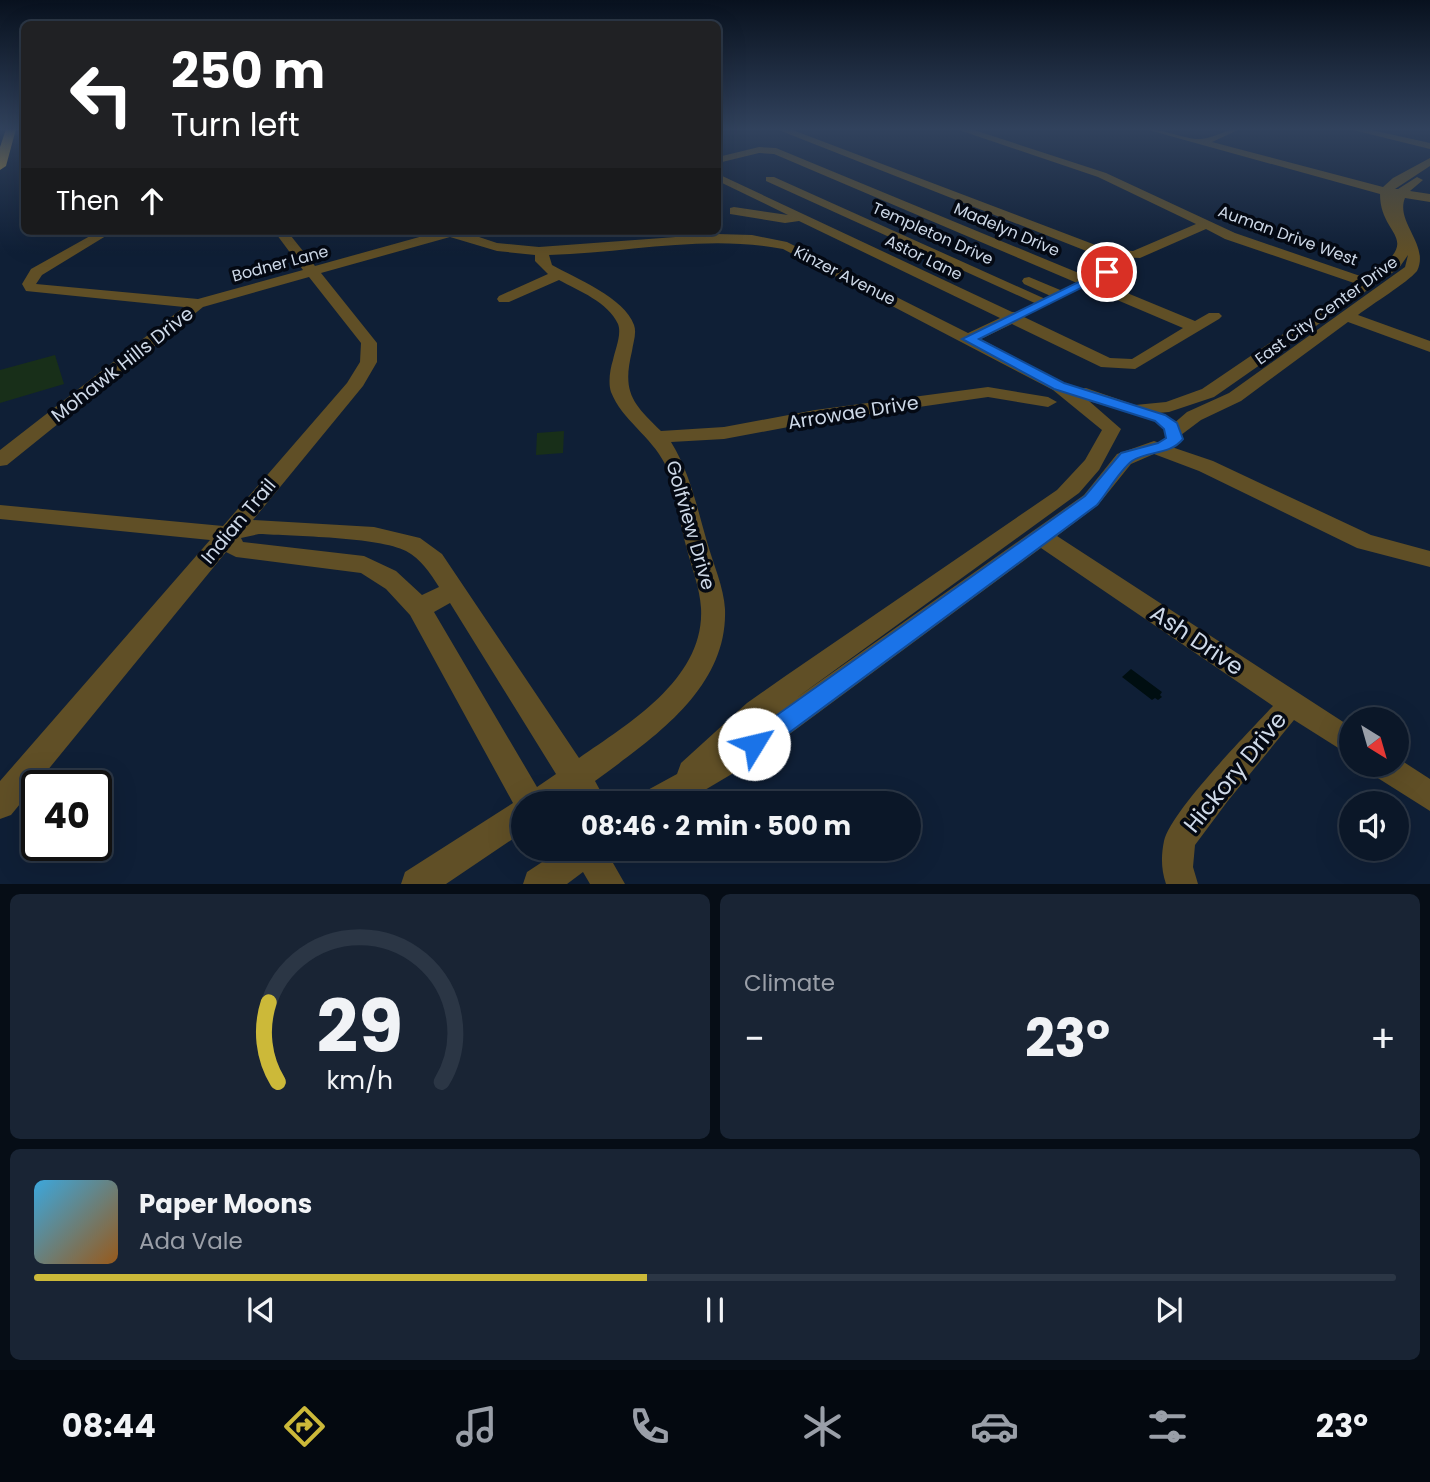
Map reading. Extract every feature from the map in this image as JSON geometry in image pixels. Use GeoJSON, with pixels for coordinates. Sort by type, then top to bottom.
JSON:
{"type":"FeatureCollection","features":[{"type":"Feature","properties":{"kind":"street"},"geometry":{"type":"LineString","coordinates":[[721,193],[799,170]]}},
{"type":"Feature","properties":{"kind":"street","name":"Madelyn Drive"},"geometry":{"type":"LineString","coordinates":[[823,170],[1195,327]]}},
{"type":"Feature","properties":{"kind":"street"},"geometry":{"type":"LineString","coordinates":[[887,170],[1104,253],[1135,255],[1205,225]]}},
{"type":"Feature","properties":{"kind":"street","name":"Auman Drive West"},"geometry":{"type":"LineString","coordinates":[[1086,170],[1113,179],[1243,241],[1368,283]]}},
{"type":"Feature","properties":{"kind":"street"},"geometry":{"type":"LineString","coordinates":[[1308,170],[1393,192],[1430,198]]}},
{"type":"Feature","properties":{"kind":"street"},"geometry":{"type":"LineString","coordinates":[[1393,192],[1397,180],[1414,170]]}},
{"type":"Feature","properties":{"kind":"street"},"geometry":{"type":"LineString","coordinates":[[1393,192],[1430,172]]}},
{"type":"Feature","properties":{"kind":"street","name":"Templeton Drive"},"geometry":{"type":"LineString","coordinates":[[790,173],[1060,295]]}},
{"type":"Feature","properties":{"kind":"street","name":"Astor Lane"},"geometry":{"type":"LineString","coordinates":[[721,179],[1097,360],[1117,365]]}},
{"type":"Feature","properties":{"kind":"street","name":"Templeton Drive"},"geometry":{"type":"LineString","coordinates":[[770,179],[1044,302]]}},
{"type":"Feature","properties":{"kind":"street","name":"East City Center Drive"},"geometry":{"type":"LineString","coordinates":[[1122,419],[1177,406],[1208,393],[1394,265],[1404,250],[1402,231],[1385,205],[1393,192]]}},
{"type":"Feature","properties":{"kind":"street","name":"East City Center Drive"},"geometry":{"type":"LineString","coordinates":[[1154,447],[1171,444],[1175,433],[1194,416],[1235,397],[1418,261],[1420,244],[1393,192]]}},
{"type":"Feature","properties":{"kind":"street"},"geometry":{"type":"LineString","coordinates":[[721,213],[766,201]]}},
{"type":"Feature","properties":{"kind":"street"},"geometry":{"type":"LineString","coordinates":[[734,211],[785,219],[799,216]]}},
{"type":"Feature","properties":{"kind":"street"},"geometry":{"type":"LineString","coordinates":[[854,243],[930,216]]}},
{"type":"Feature","properties":{"kind":"street","name":"Mohawk Hills Drive"},"geometry":{"type":"LineString","coordinates":[[101,235],[36,272],[29,284],[31,288],[198,304]]}},
{"type":"Feature","properties":{"kind":"street","name":"Indian Trail"},"geometry":{"type":"LineString","coordinates":[[0,804],[368,366],[371,353],[369,343],[283,235]]}},
{"type":"Feature","properties":{"kind":"street","name":"Bodner Lane"},"geometry":{"type":"LineString","coordinates":[[198,304],[441,235]]}},
{"type":"Feature","properties":{"kind":"street","name":"Kinzer Avenue"},"geometry":{"type":"LineString","coordinates":[[461,235],[503,248],[542,251],[720,237],[769,241],[805,254],[969,339],[1053,394],[1122,419]]}},
{"type":"Feature","properties":{"kind":"street","name":"Golfview Drive"},"geometry":{"type":"LineString","coordinates":[[542,251],[545,266],[606,300],[626,324],[627,335],[619,369],[619,390],[636,418],[670,453],[709,581],[713,607],[712,631],[704,660],[688,686],[644,724],[553,791]]}},
{"type":"Feature","properties":{"kind":"street"},"geometry":{"type":"LineString","coordinates":[[969,339],[1107,272]]}},
{"type":"Feature","properties":{"kind":"street"},"geometry":{"type":"LineString","coordinates":[[504,299],[559,275]]}},
{"type":"Feature","properties":{"kind":"street","name":"Mohawk Hills Drive"},"geometry":{"type":"LineString","coordinates":[[0,460],[198,304]]}},
{"type":"Feature","properties":{"kind":"street"},"geometry":{"type":"LineString","coordinates":[[1117,365],[1135,363],[1214,316]]}},
{"type":"Feature","properties":{"kind":"street"},"geometry":{"type":"LineString","coordinates":[[1347,316],[1430,347]]}},
{"type":"Feature","properties":{"kind":"street","name":"Arrowae Drive"},"geometry":{"type":"LineString","coordinates":[[657,437],[754,429],[815,416],[968,394],[1053,394]]}},
{"type":"Feature","properties":{"kind":"street","name":"Kinzer Avenue"},"geometry":{"type":"LineString","coordinates":[[1053,394],[1122,419]]}},
{"type":"Feature","properties":{"kind":"street"},"geometry":{"type":"LineString","coordinates":[[1122,419],[1160,418],[1198,453],[1270,495]]}},
{"type":"Feature","properties":{"kind":"street"},"geometry":{"type":"LineString","coordinates":[[1122,419],[1129,442],[1154,447],[1199,463],[1365,542],[1430,559]]}},
{"type":"Feature","properties":{"kind":"street"},"geometry":{"type":"LineString","coordinates":[[670,791],[757,712],[786,690],[1065,495],[1083,478],[1122,419]]}},
{"type":"Feature","properties":{"kind":"street"},"geometry":{"type":"LineString","coordinates":[[675,791],[742,753],[1042,537],[1096,496],[1127,456],[1154,447]]}},
{"type":"Feature","properties":{"kind":"street"},"geometry":{"type":"LineString","coordinates":[[0,512],[227,534],[259,526],[374,535],[412,544],[434,560],[454,590],[548,791]]}},
{"type":"Feature","properties":{"kind":"street"},"geometry":{"type":"LineString","coordinates":[[227,534],[236,549],[363,565],[383,573],[403,589],[547,791]]}},
{"type":"Feature","properties":{"kind":"street","name":"Ash Drive"},"geometry":{"type":"LineString","coordinates":[[1042,537],[1339,735]]}},
{"type":"Feature","properties":{"kind":"street"},"geometry":{"type":"LineString","coordinates":[[419,608],[454,590]]}},
{"type":"Feature","properties":{"kind":"street","name":"Hickory Drive"},"geometry":{"type":"LineString","coordinates":[[1182,884],[1177,867],[1180,840],[1216,792],[1292,703]]}},
{"type":"Feature","properties":{"kind":"street"},"geometry":{"type":"LineString","coordinates":[[1401,777],[1430,796]]}},
{"type":"Feature","properties":{"kind":"street"},"geometry":{"type":"LineString","coordinates":[[417,884],[511,822]]}},
{"type":"Feature","properties":{"kind":"street"},"geometry":{"type":"LineString","coordinates":[[539,884],[571,861]]}},
{"type":"Feature","properties":{"kind":"street"},"geometry":{"type":"LineString","coordinates":[[595,861],[609,884]]}},
{"type":"Feature","properties":{"kind":"green space"},"geometry":{"type":"Polygon","coordinates":[[[55,355],[64,384],[0,403],[0,370],[55,355]]]}},
{"type":"Feature","properties":{"kind":"green space"},"geometry":{"type":"Polygon","coordinates":[[[564,431],[563,453],[536,455],[537,433],[564,431]]]}},
{"type":"Feature","properties":{"kind":"shaded area"},"geometry":{"type":"Polygon","coordinates":[[[1131,669],[1162,692],[1162,697],[1152,700],[1122,677],[1131,669]]]}},
{"type":"Feature","properties":{"kind":"route"},"geometry":{"type":"LineString","coordinates":[[754,744],[1091,500],[1127,456],[1154,447],[1163,447],[1175,439],[1171,427],[1160,418],[1059,386],[969,339],[1107,272]]}}]}
